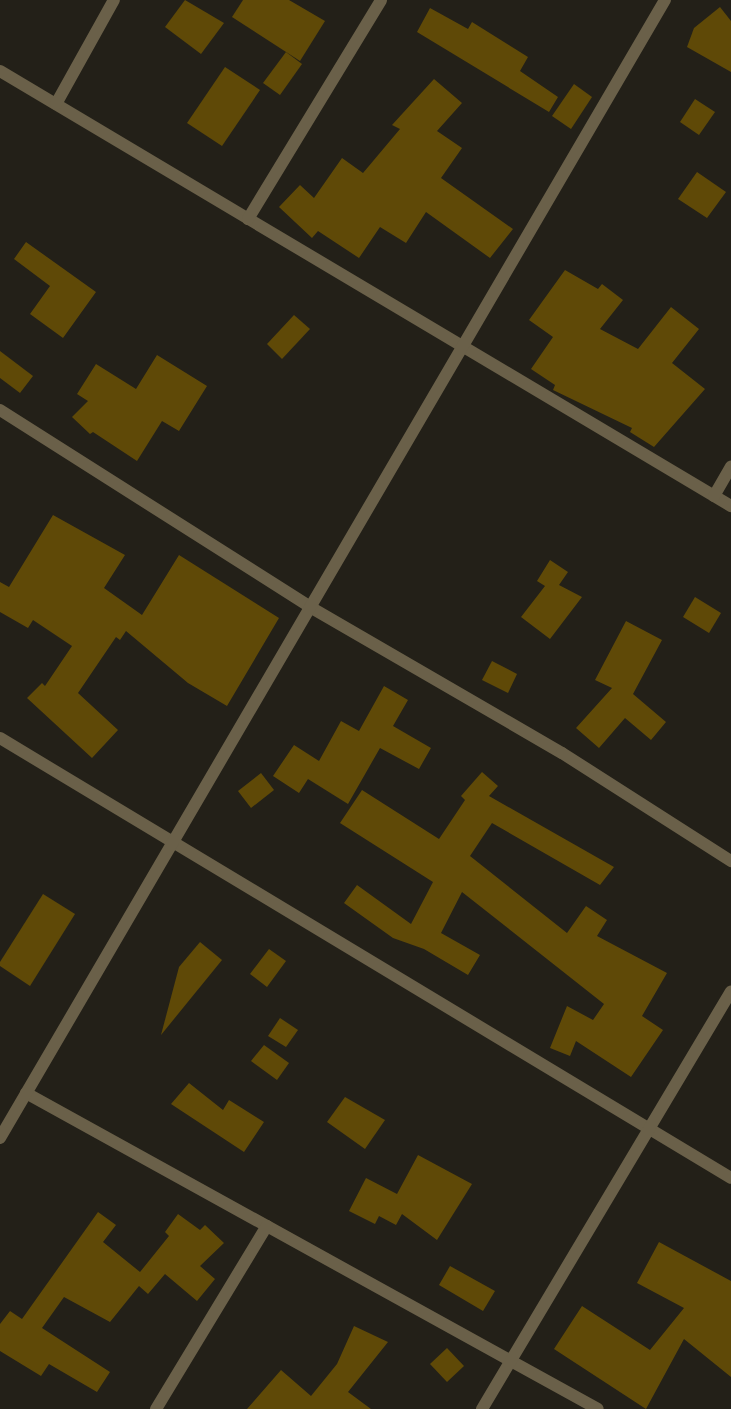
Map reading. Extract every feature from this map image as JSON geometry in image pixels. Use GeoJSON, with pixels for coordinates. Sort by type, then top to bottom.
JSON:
{"type":"FeatureCollection","features":[{"type":"Feature","properties":{"kind":"street"},"geometry":{"type":"LineString","coordinates":[[56,104],[114,0]]}},
{"type":"Feature","properties":{"kind":"street"},"geometry":{"type":"LineString","coordinates":[[248,219],[381,0]]}},
{"type":"Feature","properties":{"kind":"street"},"geometry":{"type":"LineString","coordinates":[[0,1138],[665,0]]}},
{"type":"Feature","properties":{"kind":"street"},"geometry":{"type":"LineString","coordinates":[[0,71],[731,506]]}},
{"type":"Feature","properties":{"kind":"street"},"geometry":{"type":"LineString","coordinates":[[0,410],[310,607],[562,753],[731,861]]}},
{"type":"Feature","properties":{"kind":"street"},"geometry":{"type":"LineString","coordinates":[[714,496],[731,467]]}},
{"type":"Feature","properties":{"kind":"street"},"geometry":{"type":"LineString","coordinates":[[0,738],[174,840],[731,1178]]}},
{"type":"Feature","properties":{"kind":"street"},"geometry":{"type":"LineString","coordinates":[[482,1409],[731,992]]}},
{"type":"Feature","properties":{"kind":"street"},"geometry":{"type":"LineString","coordinates":[[26,1093],[598,1409]]}},
{"type":"Feature","properties":{"kind":"street"},"geometry":{"type":"LineString","coordinates":[[156,1409],[267,1226]]}},
{"type":"Feature","properties":{"kind":"building"},"geometry":{"type":"Polygon","coordinates":[[[185,0],[224,23],[201,54],[165,27],[185,0]]]}},
{"type":"Feature","properties":{"kind":"building"},"geometry":{"type":"Polygon","coordinates":[[[243,0],[289,0],[325,21],[300,61],[232,17],[243,0]]]}},
{"type":"Feature","properties":{"kind":"building"},"geometry":{"type":"Polygon","coordinates":[[[720,7],[731,21],[731,72],[687,47],[694,28],[720,7]]]}},
{"type":"Feature","properties":{"kind":"building"},"geometry":{"type":"Polygon","coordinates":[[[430,8],[468,29],[472,22],[528,57],[520,71],[558,97],[549,112],[417,32],[430,8]]]}},
{"type":"Feature","properties":{"kind":"building"},"geometry":{"type":"Polygon","coordinates":[[[286,52],[302,64],[280,95],[263,83],[286,52]]]}},
{"type":"Feature","properties":{"kind":"building"},"geometry":{"type":"Polygon","coordinates":[[[225,67],[260,90],[222,146],[187,123],[225,67]]]}},
{"type":"Feature","properties":{"kind":"building"},"geometry":{"type":"Polygon","coordinates":[[[434,79],[462,103],[437,131],[462,148],[441,178],[513,229],[490,258],[426,212],[406,243],[380,227],[359,258],[318,231],[312,238],[279,207],[300,185],[314,198],[342,158],[363,173],[400,129],[392,125],[434,79]]]}},
{"type":"Feature","properties":{"kind":"building"},"geometry":{"type":"Polygon","coordinates":[[[574,84],[592,97],[571,129],[552,116],[574,84]]]}},
{"type":"Feature","properties":{"kind":"building"},"geometry":{"type":"Polygon","coordinates":[[[695,99],[715,112],[699,135],[680,122],[695,99]]]}},
{"type":"Feature","properties":{"kind":"building"},"geometry":{"type":"Polygon","coordinates":[[[697,172],[726,192],[707,218],[678,199],[697,172]]]}},
{"type":"Feature","properties":{"kind":"building"},"geometry":{"type":"Polygon","coordinates":[[[26,242],[96,292],[63,338],[30,314],[50,286],[14,259],[26,242]]]}},
{"type":"Feature","properties":{"kind":"building"},"geometry":{"type":"Polygon","coordinates":[[[565,270],[598,289],[602,284],[623,300],[600,329],[638,349],[671,307],[699,329],[672,363],[705,389],[654,447],[630,432],[632,428],[553,390],[555,385],[531,369],[553,337],[529,320],[565,270]]]}},
{"type":"Feature","properties":{"kind":"building"},"geometry":{"type":"Polygon","coordinates":[[[294,315],[310,329],[282,359],[267,344],[294,315]]]}},
{"type":"Feature","properties":{"kind":"building"},"geometry":{"type":"Polygon","coordinates":[[[0,351],[33,376],[20,393],[0,378],[0,351]]]}},
{"type":"Feature","properties":{"kind":"building"},"geometry":{"type":"Polygon","coordinates":[[[157,355],[207,386],[179,431],[162,421],[137,461],[93,432],[90,434],[72,417],[88,401],[77,394],[96,364],[136,389],[157,355]]]}},
{"type":"Feature","properties":{"kind":"building"},"geometry":{"type":"Polygon","coordinates":[[[53,515],[125,555],[104,588],[142,615],[179,555],[279,618],[227,706],[188,683],[126,631],[120,640],[116,637],[78,693],[118,730],[92,758],[27,698],[42,683],[45,686],[72,646],[33,620],[28,628],[0,612],[0,582],[9,587],[53,515]]]}},
{"type":"Feature","properties":{"kind":"building"},"geometry":{"type":"Polygon","coordinates":[[[550,560],[568,572],[559,585],[582,597],[550,639],[521,617],[545,586],[537,581],[550,560]]]}},
{"type":"Feature","properties":{"kind":"building"},"geometry":{"type":"Polygon","coordinates":[[[695,597],[721,613],[709,633],[683,617],[695,597]]]}},
{"type":"Feature","properties":{"kind":"building"},"geometry":{"type":"Polygon","coordinates":[[[626,621],[662,640],[633,694],[666,722],[651,740],[625,718],[599,748],[576,728],[612,688],[595,680],[626,621]]]}},
{"type":"Feature","properties":{"kind":"building"},"geometry":{"type":"Polygon","coordinates":[[[492,661],[517,674],[508,693],[482,680],[492,661]]]}},
{"type":"Feature","properties":{"kind":"building"},"geometry":{"type":"Polygon","coordinates":[[[384,686],[408,700],[393,726],[431,748],[419,769],[380,748],[348,804],[308,779],[299,793],[273,776],[294,745],[319,761],[341,721],[359,731],[384,686]]]}},
{"type":"Feature","properties":{"kind":"building"},"geometry":{"type":"Polygon","coordinates":[[[482,772],[498,786],[489,796],[614,867],[600,885],[492,823],[470,856],[567,933],[586,906],[607,920],[597,936],[667,973],[642,1016],[663,1030],[631,1077],[576,1041],[570,1056],[550,1048],[567,1006],[593,1020],[604,1004],[462,892],[441,933],[480,955],[468,975],[424,949],[393,938],[344,903],[357,885],[411,924],[433,882],[340,823],[362,790],[439,839],[465,800],[461,796],[482,772]]]}},
{"type":"Feature","properties":{"kind":"building"},"geometry":{"type":"Polygon","coordinates":[[[261,773],[274,790],[251,808],[238,791],[261,773]]]}},
{"type":"Feature","properties":{"kind":"building"},"geometry":{"type":"Polygon","coordinates":[[[43,894],[75,914],[30,986],[0,966],[0,962],[43,894]]]}},
{"type":"Feature","properties":{"kind":"building"},"geometry":{"type":"Polygon","coordinates":[[[200,942],[222,960],[161,1035],[179,967],[200,942]]]}},
{"type":"Feature","properties":{"kind":"building"},"geometry":{"type":"Polygon","coordinates":[[[269,949],[286,961],[267,987],[250,974],[269,949]]]}},
{"type":"Feature","properties":{"kind":"building"},"geometry":{"type":"Polygon","coordinates":[[[280,1018],[298,1030],[286,1047],[268,1036],[280,1018]]]}},
{"type":"Feature","properties":{"kind":"building"},"geometry":{"type":"Polygon","coordinates":[[[264,1045],[289,1063],[277,1080],[251,1061],[264,1045]]]}},
{"type":"Feature","properties":{"kind":"building"},"geometry":{"type":"Polygon","coordinates":[[[189,1083],[223,1110],[229,1100],[264,1122],[244,1152],[171,1104],[189,1083]]]}},
{"type":"Feature","properties":{"kind":"building"},"geometry":{"type":"Polygon","coordinates":[[[345,1097],[385,1120],[365,1149],[327,1122],[345,1097]]]}},
{"type":"Feature","properties":{"kind":"building"},"geometry":{"type":"Polygon","coordinates":[[[418,1155],[472,1184],[437,1240],[402,1214],[396,1225],[379,1216],[375,1224],[349,1211],[366,1178],[397,1194],[418,1155]]]}},
{"type":"Feature","properties":{"kind":"building"},"geometry":{"type":"Polygon","coordinates":[[[98,1212],[116,1225],[103,1242],[140,1272],[169,1236],[165,1232],[178,1214],[200,1230],[205,1225],[224,1243],[200,1266],[215,1279],[197,1301],[165,1274],[148,1294],[139,1286],[110,1322],[64,1297],[42,1328],[110,1372],[97,1392],[49,1364],[41,1376],[0,1351],[0,1324],[10,1311],[22,1319],[98,1212]]]}},
{"type":"Feature","properties":{"kind":"building"},"geometry":{"type":"Polygon","coordinates":[[[659,1242],[731,1281],[731,1377],[684,1339],[646,1409],[554,1349],[582,1306],[650,1350],[684,1308],[637,1283],[659,1242]]]}},
{"type":"Feature","properties":{"kind":"building"},"geometry":{"type":"Polygon","coordinates":[[[450,1266],[495,1291],[483,1311],[439,1285],[450,1266]]]}},
{"type":"Feature","properties":{"kind":"building"},"geometry":{"type":"Polygon","coordinates":[[[354,1326],[388,1342],[348,1392],[371,1409],[247,1409],[281,1370],[311,1396],[337,1364],[354,1326]]]}},
{"type":"Feature","properties":{"kind":"building"},"geometry":{"type":"Polygon","coordinates":[[[447,1348],[464,1366],[447,1382],[430,1364],[447,1348]]]}}]}
